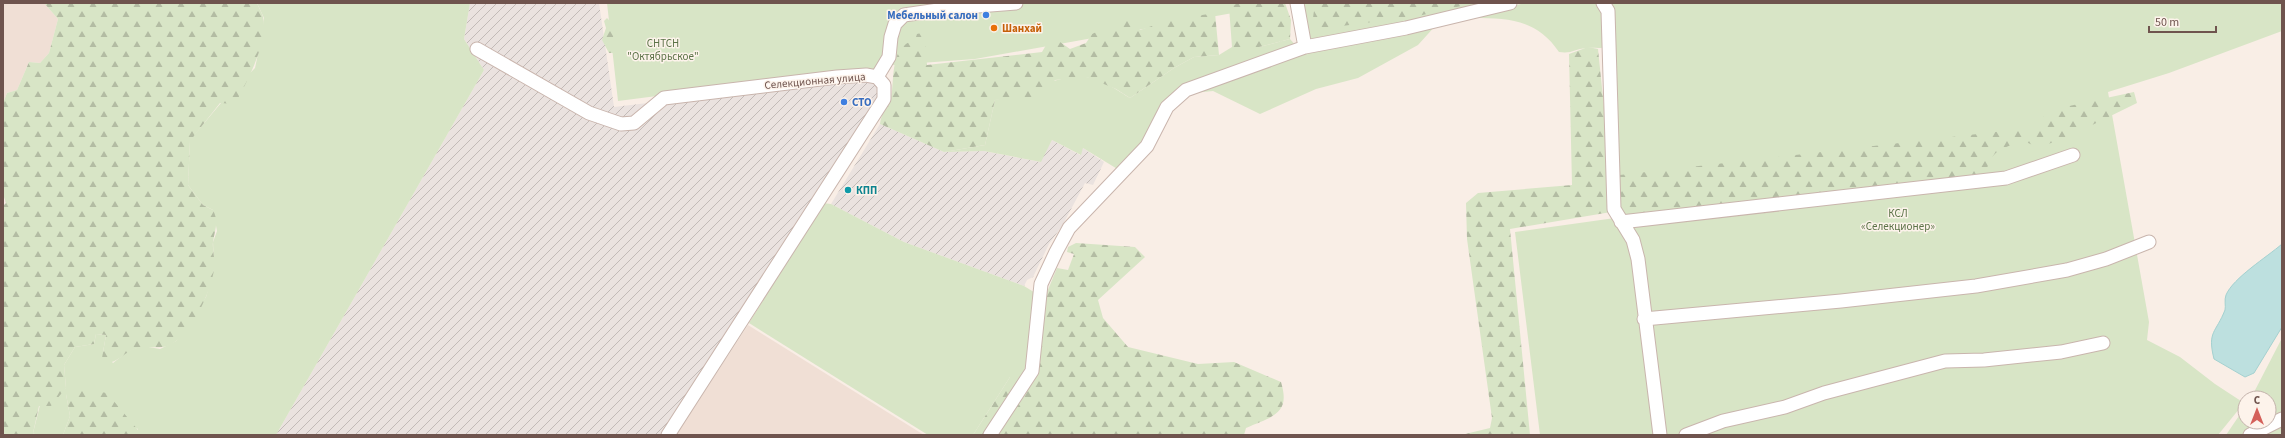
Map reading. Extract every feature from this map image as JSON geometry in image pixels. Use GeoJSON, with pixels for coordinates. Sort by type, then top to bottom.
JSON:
{"type":"FeatureCollection","features":[{"type":"Feature","properties":{"kind":"street"},"geometry":{"type":"LineString","coordinates":[[877,77],[889,57],[891,37],[898,19],[904,15],[954,5],[1016,3]]}},
{"type":"Feature","properties":{"kind":"street"},"geometry":{"type":"LineString","coordinates":[[1297,3],[1305,48]]}},
{"type":"Feature","properties":{"kind":"street"},"geometry":{"type":"LineString","coordinates":[[990,435],[1032,371],[1041,284],[1069,228],[1147,146],[1167,107],[1186,90],[1305,48],[1406,28],[1510,3]]}},
{"type":"Feature","properties":{"kind":"street"},"geometry":{"type":"LineString","coordinates":[[1603,3],[1608,11],[1614,165],[1612,192],[1614,209],[1632,240],[1638,259],[1644,319],[1660,435]]}},
{"type":"Feature","properties":{"kind":"street","name":"Селекционная улица"},"geometry":{"type":"LineString","coordinates":[[477,49],[589,113],[621,124],[634,123],[664,98],[837,77],[866,75],[877,77],[884,85],[884,99],[668,435]]}},
{"type":"Feature","properties":{"kind":"street"},"geometry":{"type":"LineString","coordinates":[[1621,222],[2006,178],[2073,155]]}},
{"type":"Feature","properties":{"kind":"street"},"geometry":{"type":"LineString","coordinates":[[1644,319],[1848,300],[1976,286],[2067,270],[2106,259],[2149,242]]}},
{"type":"Feature","properties":{"kind":"street"},"geometry":{"type":"LineString","coordinates":[[1686,435],[1723,422],[1785,406],[1824,393],[1938,363],[2061,352],[2103,343]]}},
{"type":"Feature","properties":{"kind":"street"},"geometry":{"type":"LineString","coordinates":[[2250,435],[2282,419]]}},
{"type":"Feature","properties":{"kind":"shaded area"},"geometry":{"type":"Polygon","coordinates":[[[3,3],[44,3],[58,19],[49,53],[40,63],[29,62],[17,90],[7,93],[3,103],[3,3]]]}},
{"type":"Feature","properties":{"kind":"shaded area"},"geometry":{"type":"Polygon","coordinates":[[[470,3],[599,3],[614,107],[866,77],[883,90],[665,435],[276,435],[484,70],[464,39],[470,3]]]}},
{"type":"Feature","properties":{"kind":"shaded area"},"geometry":{"type":"Polygon","coordinates":[[[880,124],[944,152],[984,151],[1040,162],[1052,140],[1080,155],[1083,148],[1104,162],[1093,185],[1085,183],[1062,226],[1049,244],[1033,277],[1027,280],[1024,286],[904,242],[831,204],[880,124]]]}},
{"type":"Feature","properties":{"kind":"shaded area"},"geometry":{"type":"Polygon","coordinates":[[[748,325],[924,435],[676,435],[748,325]]]}},
{"type":"Feature","properties":{"kind":"green space"},"geometry":{"type":"Polygon","coordinates":[[[44,3],[257,3],[263,17],[263,38],[255,62],[235,104],[220,103],[190,141],[188,185],[203,205],[213,210],[216,218],[213,242],[215,263],[214,270],[209,289],[195,318],[183,335],[171,345],[160,347],[140,347],[131,350],[110,363],[106,363],[102,358],[106,335],[96,334],[94,344],[75,347],[64,365],[66,388],[51,406],[39,406],[33,433],[36,435],[3,435],[3,206],[6,203],[3,194],[3,103],[7,93],[17,90],[29,62],[40,63],[49,53],[58,19],[44,3]]]}},
{"type":"Feature","properties":{"kind":"green space"},"geometry":{"type":"Polygon","coordinates":[[[257,3],[470,3],[464,39],[484,70],[276,435],[138,435],[138,429],[66,394],[70,416],[63,435],[36,435],[33,433],[40,405],[66,388],[64,365],[75,347],[94,344],[96,334],[106,335],[103,352],[113,363],[128,351],[143,346],[160,349],[176,341],[206,297],[214,269],[213,242],[217,231],[213,210],[203,205],[188,185],[190,140],[221,103],[255,68],[264,18],[257,3]]]}},
{"type":"Feature","properties":{"kind":"green space","name":"СНТСН \"Октябрьское\""},"geometry":{"type":"Polygon","coordinates":[[[607,3],[1289,3],[975,59],[880,66],[867,72],[837,73],[618,101],[607,3]]]}},
{"type":"Feature","properties":{"kind":"green space"},"geometry":{"type":"Polygon","coordinates":[[[1239,3],[1285,3],[1291,20],[1290,39],[1259,47],[1232,47],[1229,7],[1239,3]]]}},
{"type":"Feature","properties":{"kind":"green space"},"geometry":{"type":"Polygon","coordinates":[[[1292,3],[1491,3],[1301,46],[1292,3]]]}},
{"type":"Feature","properties":{"kind":"green space"},"geometry":{"type":"Polygon","coordinates":[[[1315,3],[1474,3],[1418,16],[1319,29],[1313,18],[1315,3]]]}},
{"type":"Feature","properties":{"kind":"green space"},"geometry":{"type":"Polygon","coordinates":[[[1525,3],[1599,3],[1604,12],[1606,47],[1559,52],[1550,40],[1528,25],[1504,19],[1463,18],[1525,3]]]}},
{"type":"Feature","properties":{"kind":"green space","name":"КСЛ «Селекционер»"},"geometry":{"type":"Polygon","coordinates":[[[2282,3],[2282,31],[2169,73],[2108,92],[2149,322],[2147,340],[2180,357],[2215,384],[2237,398],[2237,412],[2218,435],[1540,435],[1515,232],[1615,218],[1609,4],[2282,3]]]}},
{"type":"Feature","properties":{"kind":"green space"},"geometry":{"type":"Polygon","coordinates":[[[1215,13],[1219,55],[1194,57],[1174,68],[1130,98],[1116,89],[1087,77],[1055,80],[1043,97],[995,100],[985,145],[944,152],[880,124],[882,116],[891,98],[897,56],[907,43],[915,40],[917,34],[925,32],[927,65],[1042,52],[1046,45],[1060,42],[1070,49],[1086,43],[1092,34],[1103,29],[1113,30],[1125,20],[1134,22],[1140,30],[1170,20],[1215,13]]]}},
{"type":"Feature","properties":{"kind":"green space"},"geometry":{"type":"Polygon","coordinates":[[[607,18],[612,23],[615,53],[609,53],[602,40],[606,28],[604,21],[607,18]]]}},
{"type":"Feature","properties":{"kind":"green space"},"geometry":{"type":"Polygon","coordinates":[[[1437,24],[1418,45],[1358,78],[1316,89],[1260,114],[1213,91],[1193,93],[1306,51],[1437,24]]]}},
{"type":"Feature","properties":{"kind":"green space"},"geometry":{"type":"Polygon","coordinates":[[[1290,39],[1297,47],[1185,89],[1145,144],[1119,170],[1083,148],[1081,155],[1052,140],[1041,162],[984,151],[944,152],[985,145],[995,100],[1018,94],[1051,82],[1074,77],[1097,79],[1130,98],[1174,68],[1194,57],[1219,55],[1232,47],[1259,47],[1290,39]]]}},
{"type":"Feature","properties":{"kind":"green space"},"geometry":{"type":"Polygon","coordinates":[[[1588,47],[1598,49],[1611,176],[2039,127],[2046,111],[2134,92],[2137,103],[2082,130],[2039,148],[2024,141],[2004,148],[1995,154],[1991,159],[1986,173],[1626,216],[1617,211],[1510,229],[1530,435],[1461,435],[1490,428],[1492,418],[1467,239],[1466,203],[1478,193],[1572,185],[1569,54],[1588,47]]]}},
{"type":"Feature","properties":{"kind":"green space"},"geometry":{"type":"Polygon","coordinates":[[[823,203],[831,204],[904,242],[1024,286],[1037,294],[1024,374],[1021,383],[1010,377],[973,435],[928,435],[749,323],[823,203]]]}},
{"type":"Feature","properties":{"kind":"green space"},"geometry":{"type":"Polygon","coordinates":[[[1076,243],[1135,247],[1145,257],[1098,300],[1103,318],[1128,347],[1198,364],[1234,362],[1281,382],[1283,401],[1281,408],[1277,413],[1246,428],[1244,435],[995,435],[1034,373],[1045,297],[1057,268],[1068,270],[1074,254],[1067,252],[1068,247],[1076,243]]]}},
{"type":"Feature","properties":{"kind":"green space"},"geometry":{"type":"Polygon","coordinates":[[[2282,338],[2282,435],[2226,435],[2237,419],[2237,430],[2277,430],[2277,390],[2255,390],[2282,338]]]}},
{"type":"Feature","properties":{"kind":"green space"},"geometry":{"type":"Polygon","coordinates":[[[1014,375],[1021,383],[987,435],[973,435],[1010,377],[1014,375]]]}},
{"type":"Feature","properties":{"kind":"green space"},"geometry":{"type":"Polygon","coordinates":[[[76,388],[107,393],[138,430],[138,435],[63,435],[70,416],[66,394],[76,388]]]}},
{"type":"Feature","properties":{"kind":"water"},"geometry":{"type":"Polygon","coordinates":[[[2282,244],[2282,327],[2254,373],[2245,377],[2214,359],[2212,337],[2225,310],[2225,297],[2230,288],[2251,268],[2282,244]]]}},
{"type":"Feature","properties":{"kind":"place","name":"Мебельный салон"},"geometry":{"type":"Point","coordinates":[986,15]}},
{"type":"Feature","properties":{"kind":"place","name":"Шанхай"},"geometry":{"type":"Point","coordinates":[994,28]}},
{"type":"Feature","properties":{"kind":"place","name":"СТО"},"geometry":{"type":"Point","coordinates":[844,102]}},
{"type":"Feature","properties":{"kind":"place","name":"КПП"},"geometry":{"type":"Point","coordinates":[848,190]}}]}
